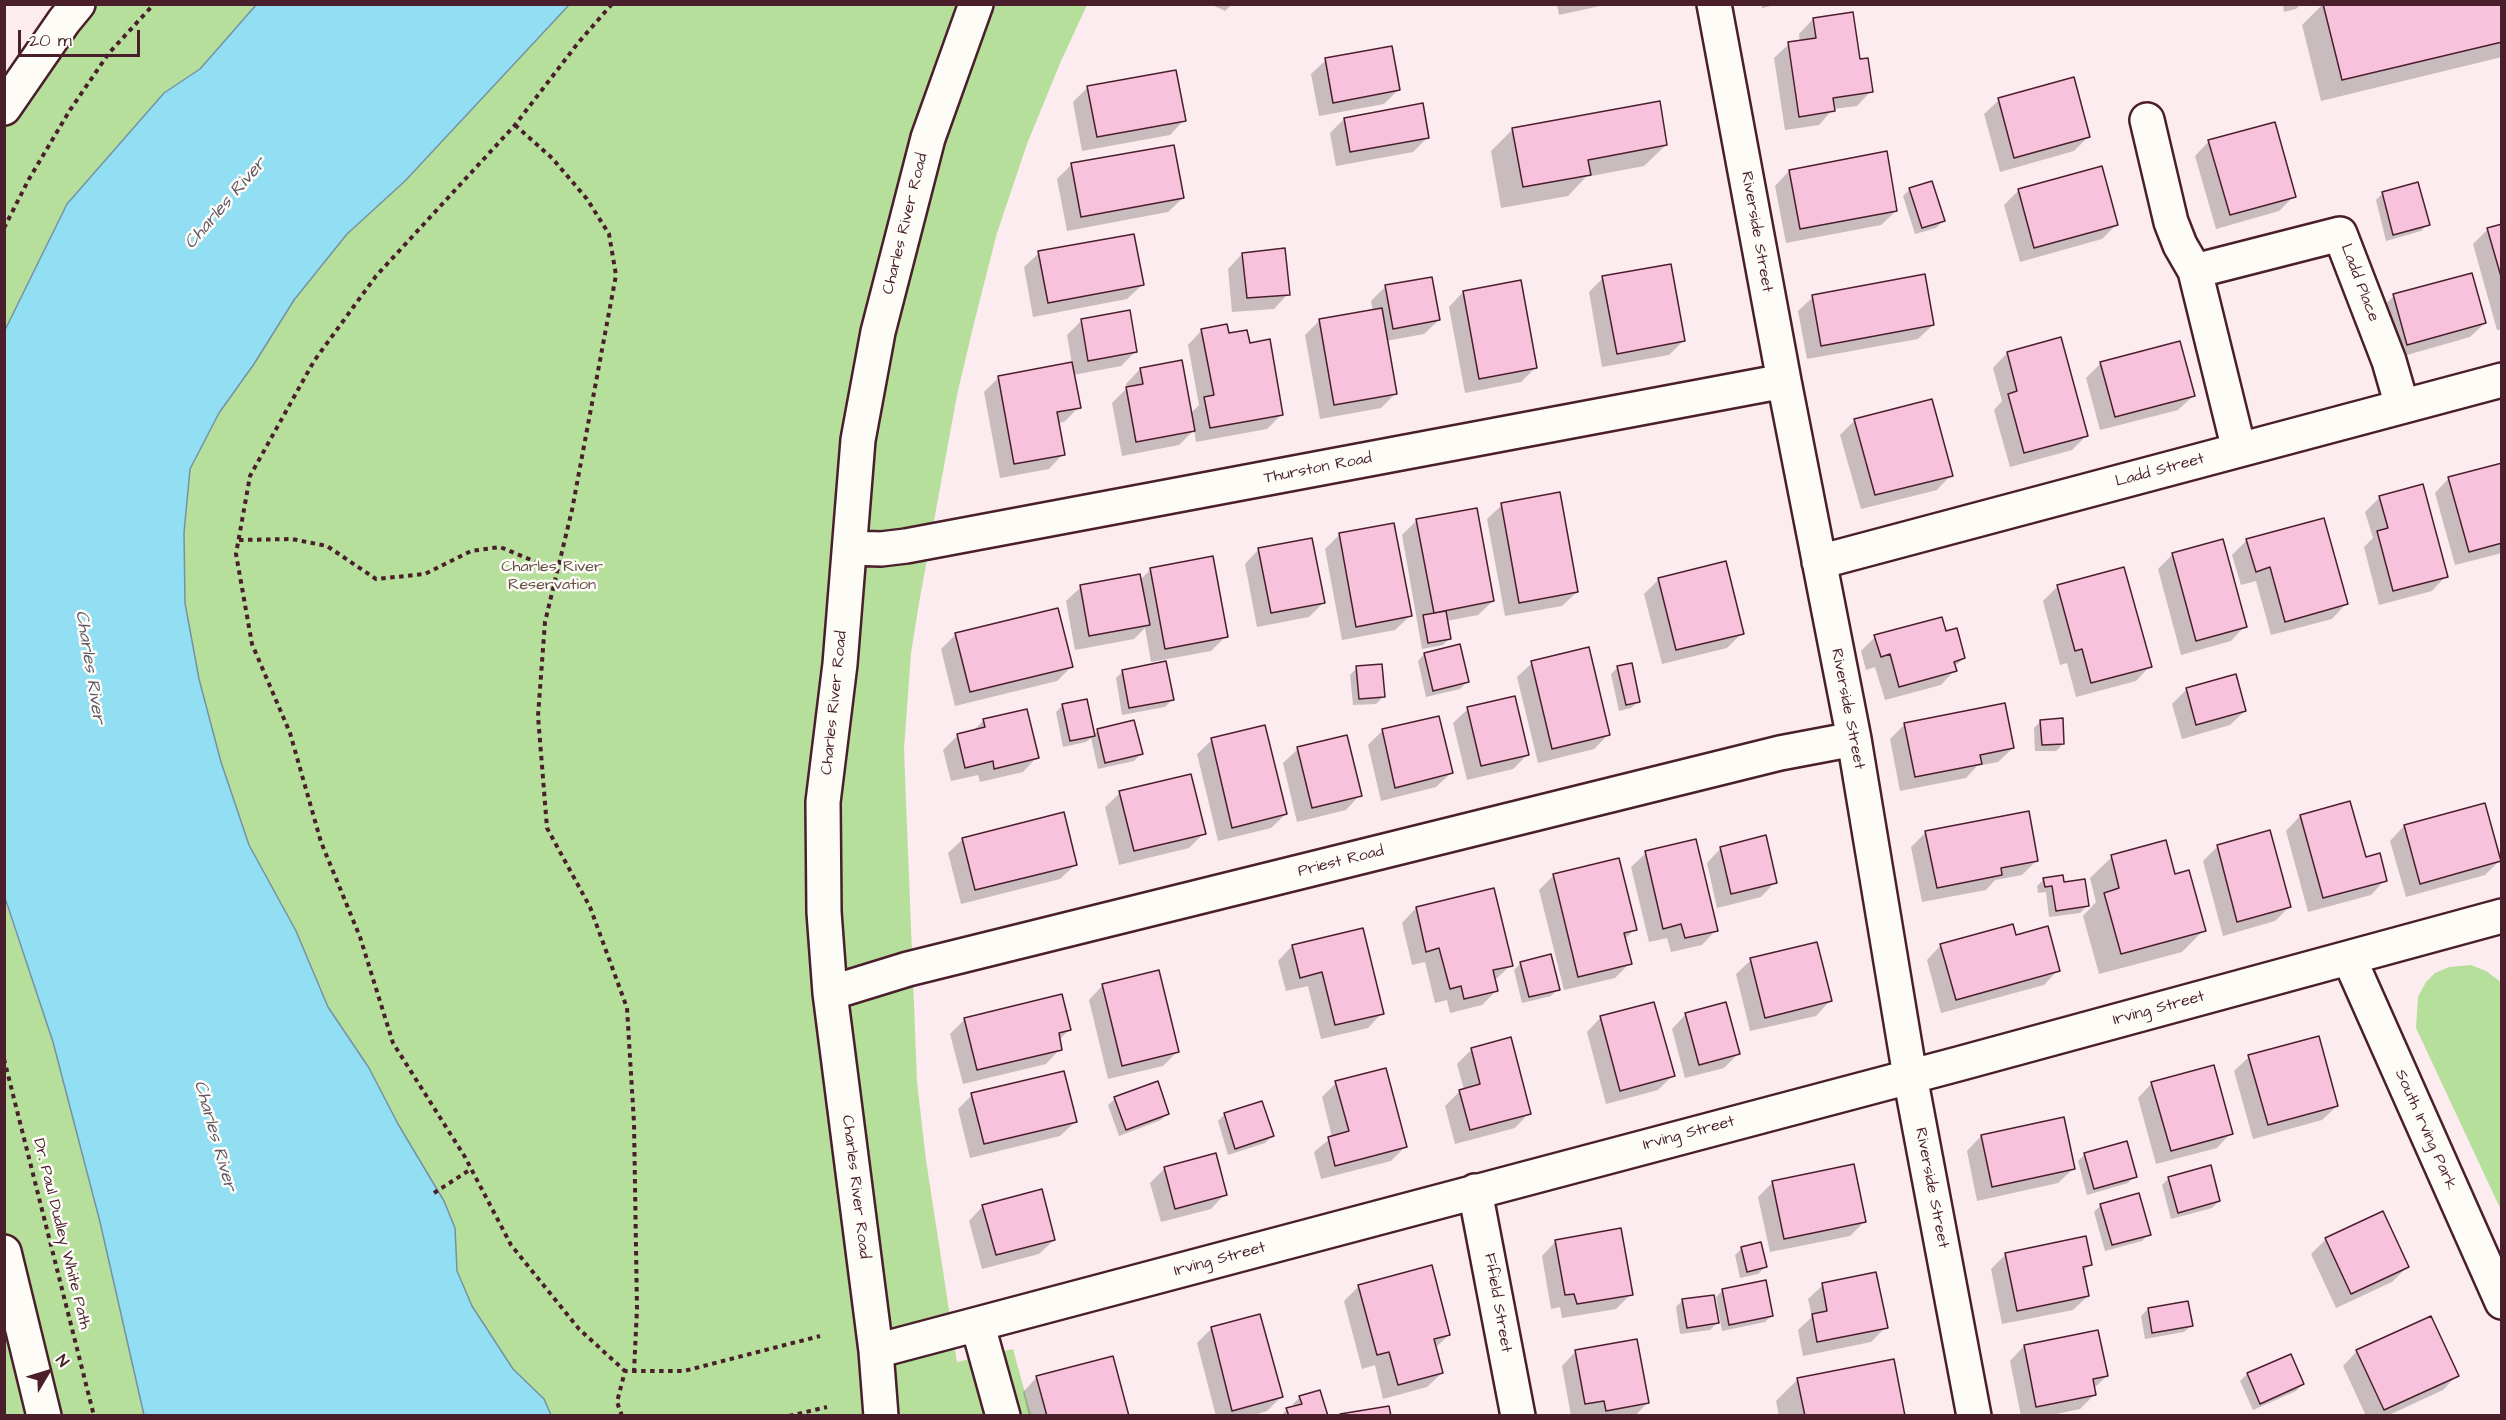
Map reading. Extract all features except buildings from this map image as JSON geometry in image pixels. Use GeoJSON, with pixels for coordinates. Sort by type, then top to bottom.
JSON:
{"type":"FeatureCollection","features":[{"type":"Feature","properties":{"kind":"street"},"geometry":{"type":"LineString","coordinates":[[4,108],[78,4]]}},
{"type":"Feature","properties":{"kind":"street","name":"Charles River Road"},"geometry":{"type":"LineString","coordinates":[[880,1416],[876,1352],[830,993],[824,912],[824,801],[851,548],[858,440],[878,332],[928,138],[976,4]]}},
{"type":"Feature","properties":{"kind":"street","name":"Riverside Street"},"geometry":{"type":"LineString","coordinates":[[1714,4],[1854,739],[1910,1076],[1974,1416]]}},
{"type":"Feature","properties":{"kind":"street"},"geometry":{"type":"LineString","coordinates":[[2147,120],[2171,222],[2180,245],[2195,271],[2239,450]]}},
{"type":"Feature","properties":{"kind":"street","name":"Ladd Place"},"geometry":{"type":"LineString","coordinates":[[2195,271],[2340,234],[2389,361],[2402,406]]}},
{"type":"Feature","properties":{"kind":"street","name":"Ladd Street"},"geometry":{"type":"LineString","coordinates":[[1819,562],[2502,380]]}},
{"type":"Feature","properties":{"kind":"street","name":"Thurston Road"},"geometry":{"type":"LineString","coordinates":[[851,548],[880,549],[906,546],[1784,381]]}},
{"type":"Feature","properties":{"kind":"street","name":"Priest Road"},"geometry":{"type":"LineString","coordinates":[[830,993],[931,963],[1780,753],[1854,739]]}},
{"type":"Feature","properties":{"kind":"street","name":"Irving Street"},"geometry":{"type":"LineString","coordinates":[[876,1352],[2502,916]]}},
{"type":"Feature","properties":{"kind":"street","name":"South Irving Park"},"geometry":{"type":"LineString","coordinates":[[2349,958],[2502,1302]]}},
{"type":"Feature","properties":{"kind":"street","name":"Fifield Street"},"geometry":{"type":"LineString","coordinates":[[1475,1191],[1518,1416]]}},
{"type":"Feature","properties":{"kind":"street"},"geometry":{"type":"LineString","coordinates":[[4,1252],[44,1416]]}},
{"type":"Feature","properties":{"kind":"street"},"geometry":{"type":"LineString","coordinates":[[978,1326],[1003,1416]]}},
{"type":"Feature","properties":{"kind":"path"},"geometry":{"type":"LineString","coordinates":[[4,228],[29,179],[70,110],[109,53],[154,4]]}},
{"type":"Feature","properties":{"kind":"path"},"geometry":{"type":"LineString","coordinates":[[612,4],[578,43],[515,125],[376,276],[314,361],[250,476],[236,554],[252,644],[290,733],[321,842],[360,937],[393,1043],[471,1169],[511,1245],[579,1329],[625,1371],[684,1371],[820,1335]]}},
{"type":"Feature","properties":{"kind":"path"},"geometry":{"type":"LineString","coordinates":[[515,125],[552,158],[588,199],[609,234],[616,275],[572,510],[546,622],[538,716],[547,828],[590,906],[627,1008],[634,1123],[637,1309],[634,1371]]}},
{"type":"Feature","properties":{"kind":"path"},"geometry":{"type":"LineString","coordinates":[[239,540],[292,539],[327,546],[376,579],[425,574],[471,551],[500,546],[558,571]]}},
{"type":"Feature","properties":{"kind":"path","name":"Dr. Paul Dudley White Path"},"geometry":{"type":"LineString","coordinates":[[4,1059],[94,1416]]}},
{"type":"Feature","properties":{"kind":"path"},"geometry":{"type":"LineString","coordinates":[[434,1193],[471,1169]]}},
{"type":"Feature","properties":{"kind":"path"},"geometry":{"type":"LineString","coordinates":[[621,1416],[616,1402],[625,1371]]}},
{"type":"Feature","properties":{"kind":"path"},"geometry":{"type":"LineString","coordinates":[[789,1416],[827,1407]]}},
{"type":"Feature","properties":{"kind":"green space"},"geometry":{"type":"Polygon","coordinates":[[[80,5],[256,5],[200,69],[164,93],[67,204],[5,330],[5,108],[80,5]]]}},
{"type":"Feature","properties":{"kind":"green space","name":"Charles River Reservation"},"geometry":{"type":"Polygon","coordinates":[[[569,5],[1087,5],[1027,144],[997,233],[974,323],[957,395],[919,603],[911,653],[904,749],[917,1082],[926,1160],[957,1362],[1013,1349],[1031,1415],[551,1415],[544,1399],[513,1369],[472,1306],[457,1270],[455,1228],[444,1201],[398,1124],[369,1068],[328,1007],[296,931],[249,845],[221,762],[199,679],[185,603],[184,533],[190,469],[219,413],[254,364],[294,300],[347,234],[405,181],[569,5]]]}},
{"type":"Feature","properties":{"kind":"green space"},"geometry":{"type":"Polygon","coordinates":[[[4,898],[53,1042],[100,1222],[144,1415],[5,1415],[5,1329],[25,1334],[5,1252],[4,898]]]}},
{"type":"Feature","properties":{"kind":"green space"},"geometry":{"type":"Polygon","coordinates":[[[2471,965],[2486,971],[2501,982],[2501,1210],[2416,1028],[2418,997],[2426,982],[2435,973],[2449,967],[2471,965]]]}},
{"type":"Feature","properties":{"kind":"water","name":"Charles River"},"geometry":{"type":"Polygon","coordinates":[[[256,5],[569,5],[405,181],[347,234],[294,300],[254,364],[219,413],[190,469],[184,533],[185,603],[199,679],[221,762],[249,845],[296,931],[328,1007],[369,1068],[398,1124],[444,1201],[455,1228],[457,1271],[472,1306],[513,1369],[544,1399],[551,1415],[144,1415],[100,1222],[53,1042],[5,898],[5,330],[67,204],[164,93],[200,69],[256,5]]]}}]}
